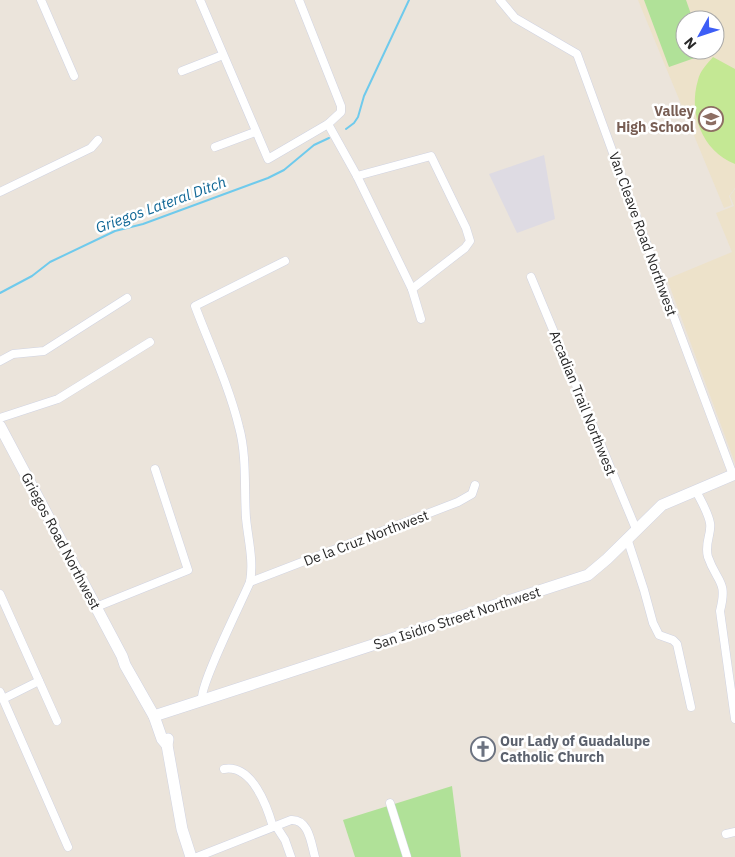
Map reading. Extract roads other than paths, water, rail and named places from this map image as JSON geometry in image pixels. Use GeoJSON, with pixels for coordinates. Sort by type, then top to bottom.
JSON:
{"type":"FeatureCollection","features":[{"type":"Feature","properties":{"kind":"street"},"geometry":{"type":"LineString","coordinates":[[41,0],[74,76]]}},
{"type":"Feature","properties":{"kind":"street"},"geometry":{"type":"LineString","coordinates":[[200,0],[268,159],[328,124],[341,112],[342,106],[299,0]]}},
{"type":"Feature","properties":{"kind":"street","name":"Van Cleave Road Northwest"},"geometry":{"type":"LineString","coordinates":[[500,0],[515,18],[577,54],[631,205],[734,475]]}},
{"type":"Feature","properties":{"kind":"street"},"geometry":{"type":"LineString","coordinates":[[182,71],[223,55]]}},
{"type":"Feature","properties":{"kind":"street"},"geometry":{"type":"LineString","coordinates":[[328,124],[357,176],[412,289],[422,318]]}},
{"type":"Feature","properties":{"kind":"street"},"geometry":{"type":"LineString","coordinates":[[215,147],[255,132]]}},
{"type":"Feature","properties":{"kind":"street"},"geometry":{"type":"LineString","coordinates":[[0,192],[91,148],[98,140]]}},
{"type":"Feature","properties":{"kind":"street"},"geometry":{"type":"LineString","coordinates":[[357,176],[431,156],[466,228],[470,241],[465,248],[412,289]]}},
{"type":"Feature","properties":{"kind":"street"},"geometry":{"type":"LineString","coordinates":[[202,700],[201,696],[206,679],[250,582],[252,572],[240,428],[230,396],[195,306],[285,261]]}},
{"type":"Feature","properties":{"kind":"street","name":"Arcadian Trail Northwest"},"geometry":{"type":"LineString","coordinates":[[531,277],[636,529]]}},
{"type":"Feature","properties":{"kind":"street"},"geometry":{"type":"LineString","coordinates":[[0,361],[13,354],[44,350],[127,298]]}},
{"type":"Feature","properties":{"kind":"street"},"geometry":{"type":"LineString","coordinates":[[0,418],[58,400],[150,342]]}},
{"type":"Feature","properties":{"kind":"street","name":"Griegos Road Northwest"},"geometry":{"type":"LineString","coordinates":[[1,431],[122,656],[130,663],[168,737],[167,744],[182,829],[191,857]]}},
{"type":"Feature","properties":{"kind":"street"},"geometry":{"type":"LineString","coordinates":[[96,606],[188,570],[154,469]]}},
{"type":"Feature","properties":{"kind":"street","name":"San Isidro Street Northwest"},"geometry":{"type":"LineString","coordinates":[[157,715],[588,575],[662,505],[734,475]]}},
{"type":"Feature","properties":{"kind":"street","name":"De la Cruz Northwest"},"geometry":{"type":"LineString","coordinates":[[250,582],[458,502],[472,494],[475,485]]}},
{"type":"Feature","properties":{"kind":"street"},"geometry":{"type":"LineString","coordinates":[[696,491],[710,524],[706,544],[708,558],[721,581],[724,596],[720,612],[735,719]]}},
{"type":"Feature","properties":{"kind":"street"},"geometry":{"type":"LineString","coordinates":[[627,538],[653,623],[659,634],[673,640],[677,644],[692,707]]}},
{"type":"Feature","properties":{"kind":"street"},"geometry":{"type":"LineString","coordinates":[[0,594],[57,721]]}},
{"type":"Feature","properties":{"kind":"street"},"geometry":{"type":"LineString","coordinates":[[39,681],[2,696],[68,847]]}},
{"type":"Feature","properties":{"kind":"street"},"geometry":{"type":"LineString","coordinates":[[224,770],[232,768],[245,775],[260,792],[275,827],[285,840],[291,857]]}},
{"type":"Feature","properties":{"kind":"street"},"geometry":{"type":"LineString","coordinates":[[390,803],[406,857]]}},
{"type":"Feature","properties":{"kind":"street"},"geometry":{"type":"LineString","coordinates":[[197,857],[291,820],[298,819],[304,823],[315,857]]}},
{"type":"Feature","properties":{"kind":"street"},"geometry":{"type":"LineString","coordinates":[[726,834],[735,832]]}},
{"type":"Feature","properties":{"kind":"waterway","name":"Griegos Lateral Ditch"},"geometry":{"type":"LineString","coordinates":[[346,129],[358,117],[364,96],[409,0]]}},
{"type":"Feature","properties":{"kind":"waterway","name":"Griegos Lateral Ditch"},"geometry":{"type":"LineString","coordinates":[[0,293],[32,276],[50,262],[115,231],[143,224],[268,178],[284,170],[314,145],[329,138]]}},
{"type":"Feature","properties":{"kind":"place","name":"Valley High School"},"geometry":{"type":"Point","coordinates":[711,119]}},
{"type":"Feature","properties":{"kind":"place","name":"Our Lady of Guadalupe Catholic Church"},"geometry":{"type":"Point","coordinates":[483,749]}}]}
